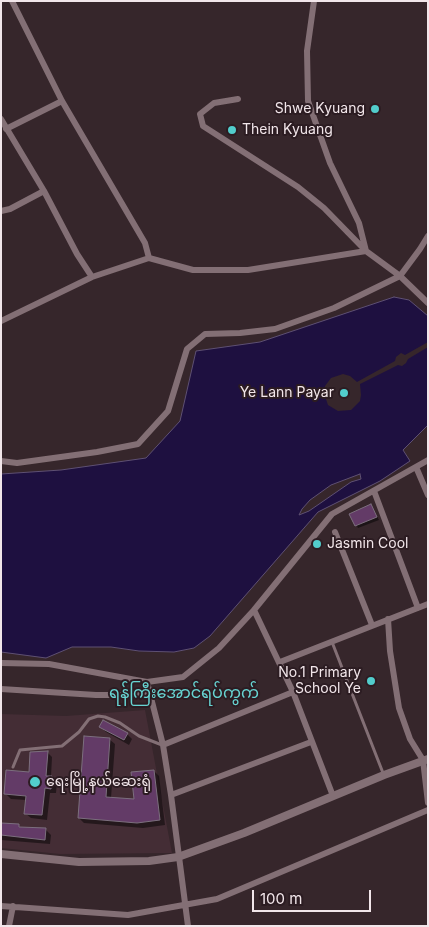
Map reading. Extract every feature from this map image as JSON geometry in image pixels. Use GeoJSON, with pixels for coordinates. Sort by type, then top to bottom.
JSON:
{"type":"FeatureCollection","features":[{"type":"Feature","properties":{"kind":"street"},"geometry":{"type":"LineString","coordinates":[[12,1],[62,101],[145,242],[149,258]]}},
{"type":"Feature","properties":{"kind":"street"},"geometry":{"type":"LineString","coordinates":[[314,1],[306,51],[308,101],[330,163],[359,223],[366,251]]}},
{"type":"Feature","properties":{"kind":"street"},"geometry":{"type":"LineString","coordinates":[[238,98],[214,103],[200,114],[202,126],[298,187],[324,208],[366,251],[400,276],[428,303]]}},
{"type":"Feature","properties":{"kind":"street"},"geometry":{"type":"LineString","coordinates":[[6,130],[62,101]]}},
{"type":"Feature","properties":{"kind":"street"},"geometry":{"type":"LineString","coordinates":[[1,119],[44,191],[77,254],[92,278]]}},
{"type":"Feature","properties":{"kind":"street"},"geometry":{"type":"LineString","coordinates":[[1,211],[10,209],[44,191]]}},
{"type":"Feature","properties":{"kind":"street"},"geometry":{"type":"LineString","coordinates":[[1,461],[17,462],[97,452],[138,444],[168,411],[187,349],[205,334],[275,329],[334,308],[400,276],[428,236]]}},
{"type":"Feature","properties":{"kind":"street"},"geometry":{"type":"LineString","coordinates":[[1,321],[92,278],[149,258],[194,270],[248,270],[366,251]]}},
{"type":"Feature","properties":{"kind":"street"},"geometry":{"type":"LineString","coordinates":[[1,663],[49,664],[147,682],[183,677],[219,648],[254,610],[332,514],[428,460]]}},
{"type":"Feature","properties":{"kind":"street"},"geometry":{"type":"LineString","coordinates":[[416,467],[428,495]]}},
{"type":"Feature","properties":{"kind":"street"},"geometry":{"type":"LineString","coordinates":[[374,491],[418,608]]}},
{"type":"Feature","properties":{"kind":"street"},"geometry":{"type":"LineString","coordinates":[[335,532],[372,625]]}},
{"type":"Feature","properties":{"kind":"street"},"geometry":{"type":"LineString","coordinates":[[280,662],[428,604]]}},
{"type":"Feature","properties":{"kind":"street"},"geometry":{"type":"LineString","coordinates":[[254,610],[293,692],[333,796]]}},
{"type":"Feature","properties":{"kind":"street"},"geometry":{"type":"LineString","coordinates":[[388,619],[390,651],[399,708],[410,739],[425,759],[428,803]]}},
{"type":"Feature","properties":{"kind":"street"},"geometry":{"type":"LineString","coordinates":[[147,682],[163,745],[188,926]]}},
{"type":"Feature","properties":{"kind":"street"},"geometry":{"type":"LineString","coordinates":[[1,689],[96,695],[150,695]]}},
{"type":"Feature","properties":{"kind":"street"},"geometry":{"type":"LineString","coordinates":[[163,745],[293,692]]}},
{"type":"Feature","properties":{"kind":"street"},"geometry":{"type":"LineString","coordinates":[[171,795],[311,742]]}},
{"type":"Feature","properties":{"kind":"street"},"geometry":{"type":"LineString","coordinates":[[1,854],[79,862],[149,861],[178,857],[244,834],[425,759]]}},
{"type":"Feature","properties":{"kind":"street"},"geometry":{"type":"LineString","coordinates":[[1,906],[128,915],[186,906],[217,899],[428,810]]}},
{"type":"Feature","properties":{"kind":"street"},"geometry":{"type":"LineString","coordinates":[[10,926],[13,906]]}},
{"type":"Feature","properties":{"kind":"lane"},"geometry":{"type":"LineString","coordinates":[[332,641],[384,775]]}},
{"type":"Feature","properties":{"kind":"lane"},"geometry":{"type":"LineString","coordinates":[[13,767],[20,750],[62,746],[79,732],[89,719],[98,716],[120,723],[139,736],[163,745]]}},
{"type":"Feature","properties":{"kind":"shaded area"},"geometry":{"type":"Polygon","coordinates":[[[394,297],[409,300],[428,316],[428,425],[403,450],[410,461],[380,481],[318,512],[210,636],[194,648],[174,652],[139,651],[111,647],[72,647],[46,658],[1,652],[1,474],[61,470],[146,458],[180,421],[196,351],[260,342],[394,297]],[[360,474],[331,485],[310,500],[299,515],[309,511],[351,482],[361,479],[360,474]]]}},
{"type":"Feature","properties":{"kind":"shaded area"},"geometry":{"type":"Polygon","coordinates":[[[145,710],[172,853],[60,854],[1,848],[1,714],[66,716],[145,710]]]}},
{"type":"Feature","properties":{"kind":"pier"},"geometry":{"type":"Polygon","coordinates":[[[428,342],[428,347],[408,359],[402,366],[398,365],[360,384],[360,401],[351,410],[338,411],[328,405],[324,393],[325,386],[331,378],[343,374],[350,376],[357,382],[395,361],[396,357],[401,353],[405,355],[428,342]]]}},
{"type":"Feature","properties":{"kind":"building"},"geometry":{"type":"Polygon","coordinates":[[[371,504],[377,517],[355,526],[349,514],[371,504]]]}},
{"type":"Feature","properties":{"kind":"building"},"geometry":{"type":"Polygon","coordinates":[[[103,720],[128,733],[124,740],[99,727],[103,720]]]}},
{"type":"Feature","properties":{"kind":"building"},"geometry":{"type":"Polygon","coordinates":[[[84,736],[110,738],[106,797],[134,799],[131,772],[154,770],[160,820],[137,823],[78,818],[84,736]]]}},
{"type":"Feature","properties":{"kind":"building"},"geometry":{"type":"Polygon","coordinates":[[[48,751],[46,776],[52,776],[51,789],[45,788],[42,815],[24,814],[26,796],[4,794],[6,770],[29,772],[30,752],[48,751]]]}},
{"type":"Feature","properties":{"kind":"building"},"geometry":{"type":"Polygon","coordinates":[[[1,823],[19,824],[19,827],[46,828],[45,840],[1,835],[1,823]]]}},
{"type":"Feature","properties":{"kind":"place","name":"Shwe Kyuang"},"geometry":{"type":"Point","coordinates":[375,109]}},
{"type":"Feature","properties":{"kind":"place","name":"Thein Kyuang"},"geometry":{"type":"Point","coordinates":[232,130]}},
{"type":"Feature","properties":{"kind":"place","name":"Ye Lann Payar"},"geometry":{"type":"Point","coordinates":[344,393]}},
{"type":"Feature","properties":{"kind":"place","name":"Jasmin Cool"},"geometry":{"type":"Point","coordinates":[317,544]}},
{"type":"Feature","properties":{"kind":"place","name":"No.1 Primary School Ye"},"geometry":{"type":"Point","coordinates":[371,681]}},
{"type":"Feature","properties":{"kind":"place","name":"ရေးမြို့နယ်ဆေးရုံ"},"geometry":{"type":"Point","coordinates":[35,782]}},
{"type":"Feature","properties":{"kind":"district","name":"ရန်ကြီးအောင်ရပ်ကွက်"},"geometry":{"type":"Point","coordinates":[184,693]}}]}
